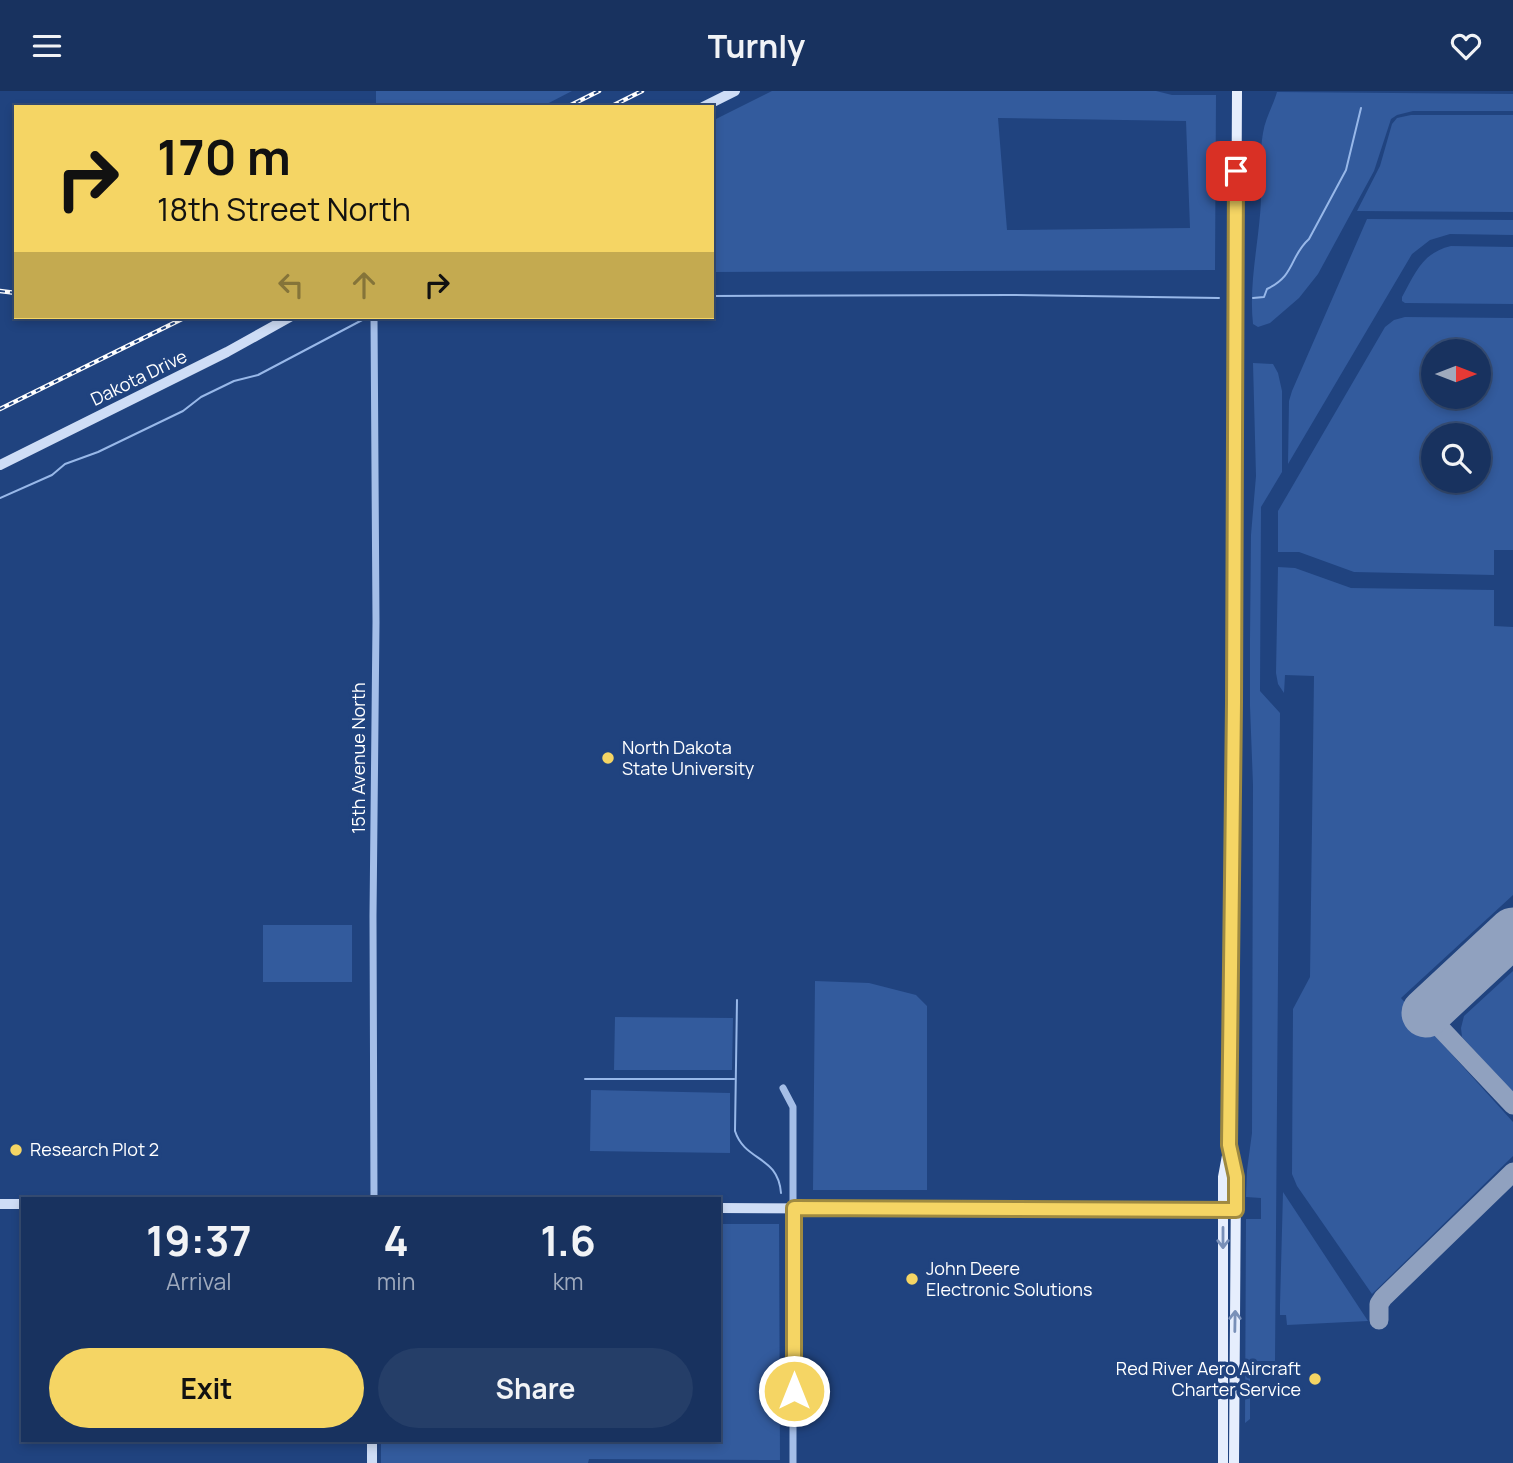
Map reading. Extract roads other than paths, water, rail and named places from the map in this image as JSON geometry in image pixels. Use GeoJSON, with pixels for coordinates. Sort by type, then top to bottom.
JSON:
{"type":"FeatureCollection","features":[{"type":"Feature","properties":{"kind":"main road"},"geometry":{"type":"LineString","coordinates":[[1223,1463],[1223,1177],[1229,1145],[1234,704],[1237,91]]}},
{"type":"Feature","properties":{"kind":"main road"},"geometry":{"type":"LineString","coordinates":[[1229,1145],[1236,1177],[1234,1463]]}},
{"type":"Feature","properties":{"kind":"street"},"geometry":{"type":"LineString","coordinates":[[707,105],[734,91]]}},
{"type":"Feature","properties":{"kind":"street","name":"Dakota Drive"},"geometry":{"type":"LineString","coordinates":[[0,465],[227,352],[286,319]]}},
{"type":"Feature","properties":{"kind":"street","name":"15th Avenue North"},"geometry":{"type":"LineString","coordinates":[[374,319],[374,1197]]}},
{"type":"Feature","properties":{"kind":"street"},"geometry":{"type":"LineString","coordinates":[[783,1088],[793,1107],[793,1463]]}},
{"type":"Feature","properties":{"kind":"street"},"geometry":{"type":"LineString","coordinates":[[0,1204],[21,1204]]}},
{"type":"Feature","properties":{"kind":"street"},"geometry":{"type":"LineString","coordinates":[[721,1208],[1236,1210]]}},
{"type":"Feature","properties":{"kind":"street"},"geometry":{"type":"LineString","coordinates":[[372,1442],[372,1463]]}},
{"type":"Feature","properties":{"kind":"waterway"},"geometry":{"type":"LineString","coordinates":[[1253,298],[1264,297],[1267,289],[1283,278],[1309,239],[1346,170],[1361,108]]}},
{"type":"Feature","properties":{"kind":"waterway"},"geometry":{"type":"LineString","coordinates":[[714,296],[1011,295],[1219,298]]}},
{"type":"Feature","properties":{"kind":"waterway"},"geometry":{"type":"LineString","coordinates":[[0,498],[52,475],[65,464],[98,452],[183,411],[201,397],[234,381],[258,375],[364,319]]}},
{"type":"Feature","properties":{"kind":"waterway"},"geometry":{"type":"LineString","coordinates":[[737,1000],[735,1131],[746,1148],[774,1172],[781,1193]]}},
{"type":"Feature","properties":{"kind":"waterway"},"geometry":{"type":"LineString","coordinates":[[585,1079],[734,1079]]}},
{"type":"Feature","properties":{"kind":"railway"},"geometry":{"type":"LineString","coordinates":[[571,105],[599,91]]}},
{"type":"Feature","properties":{"kind":"railway"},"geometry":{"type":"LineString","coordinates":[[614,105],[642,91]]}},
{"type":"Feature","properties":{"kind":"railway"},"geometry":{"type":"LineString","coordinates":[[0,291],[14,293]]}},
{"type":"Feature","properties":{"kind":"railway"},"geometry":{"type":"LineString","coordinates":[[0,409],[182,319]]}},
{"type":"Feature","properties":{"kind":"place","name":"North Dakota State University"},"geometry":{"type":"Point","coordinates":[608,758]}},
{"type":"Feature","properties":{"kind":"place","name":"Research Plot 2"},"geometry":{"type":"Point","coordinates":[16,1150]}},
{"type":"Feature","properties":{"kind":"place","name":"John Deere Electronic Solutions"},"geometry":{"type":"Point","coordinates":[912,1279]}},
{"type":"Feature","properties":{"kind":"place","name":"Red River Aero Aircraft Charter Service"},"geometry":{"type":"Point","coordinates":[1315,1379]}}]}
